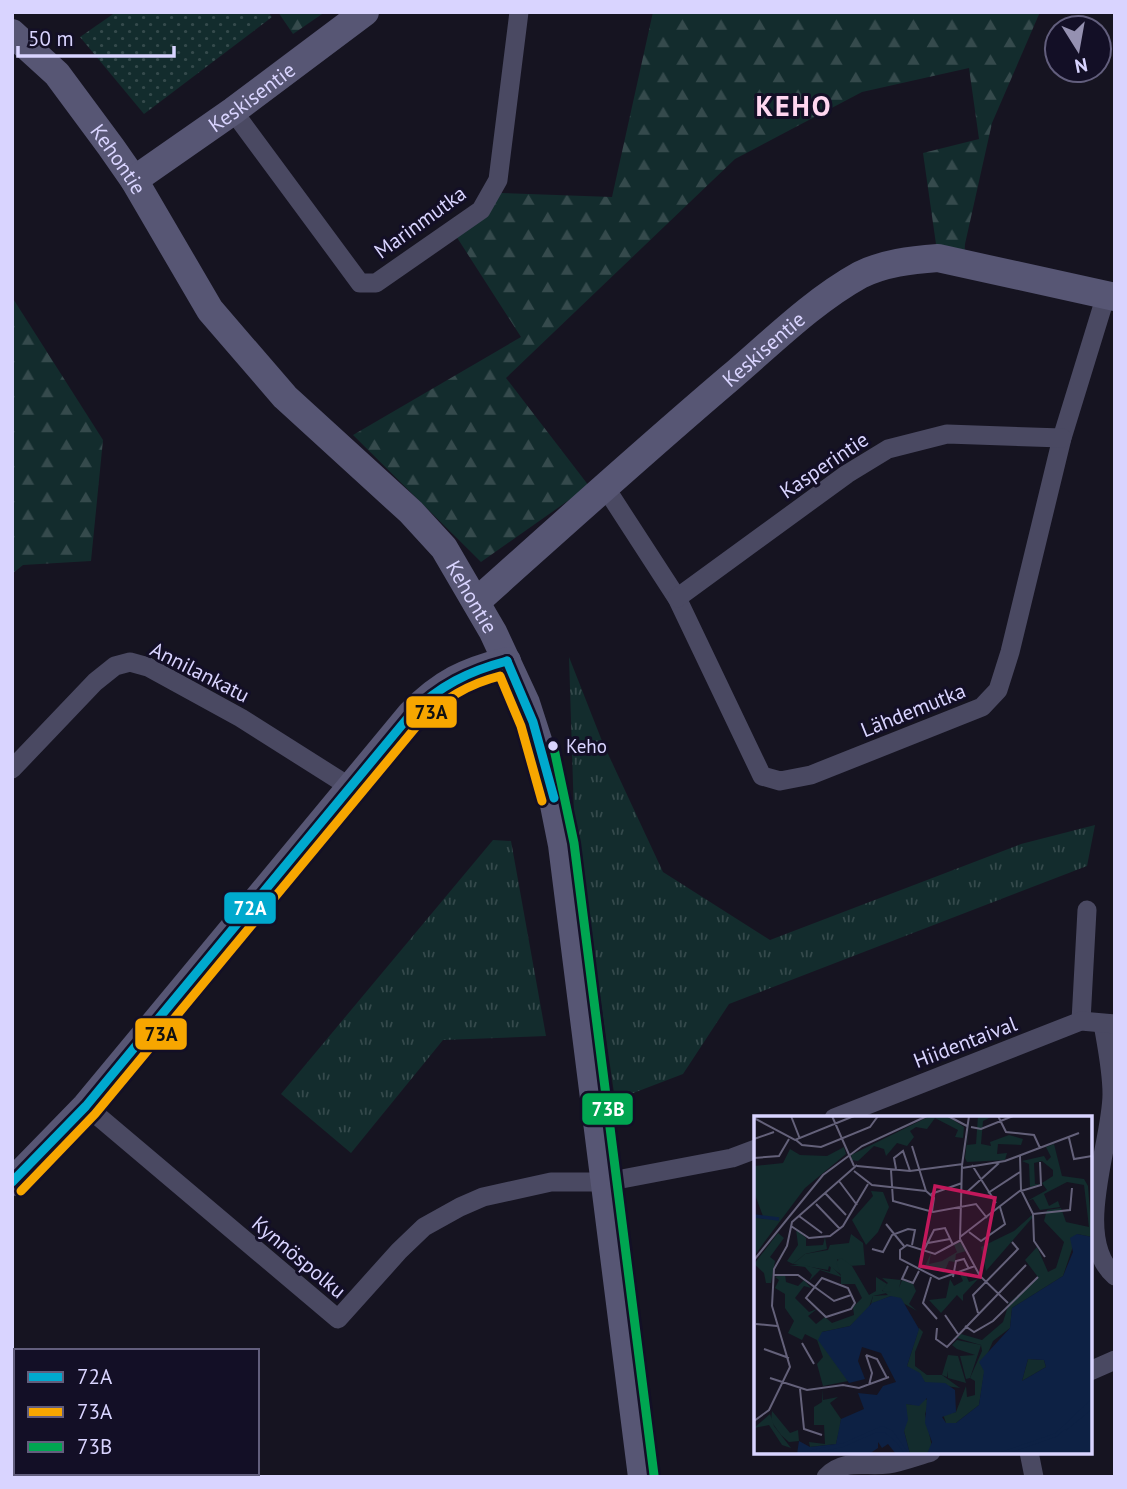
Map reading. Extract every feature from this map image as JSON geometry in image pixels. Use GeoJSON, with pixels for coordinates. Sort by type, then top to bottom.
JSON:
{"type":"FeatureCollection","features":[{"type":"Feature","properties":{"kind":"street","name":"Keskisentie"},"geometry":{"type":"LineString","coordinates":[[134,180],[233,111],[365,12]]}},
{"type":"Feature","properties":{"kind":"street","name":"Marinmutka"},"geometry":{"type":"LineString","coordinates":[[233,111],[360,283],[376,282],[481,210],[493,191],[498,180],[519,12]]}},
{"type":"Feature","properties":{"kind":"street","name":"Kehontie"},"geometry":{"type":"LineString","coordinates":[[12,33],[57,74],[134,180],[210,310],[285,397],[411,512],[444,548],[507,661],[533,722],[554,798],[562,845],[642,1477]]}},
{"type":"Feature","properties":{"kind":"street","name":"Keskisentie"},"geometry":{"type":"LineString","coordinates":[[476,602],[797,321],[840,287],[864,274],[908,260],[938,258],[1110,296]]}},
{"type":"Feature","properties":{"kind":"street","name":"Lähdemutka"},"geometry":{"type":"LineString","coordinates":[[605,487],[677,598],[762,776],[780,780],[811,775],[982,707],[998,690],[1010,652],[1062,438],[1110,296]]}},
{"type":"Feature","properties":{"kind":"street","name":"Kasperintie"},"geometry":{"type":"LineString","coordinates":[[677,598],[846,474],[888,449],[947,434],[1062,438]]}},
{"type":"Feature","properties":{"kind":"street"},"geometry":{"type":"LineString","coordinates":[[12,1182],[86,1106],[425,699],[466,673],[507,661]]}},
{"type":"Feature","properties":{"kind":"street","name":"Annilankatu"},"geometry":{"type":"LineString","coordinates":[[12,769],[94,682],[115,666],[130,662],[148,667],[241,718],[350,787]]}},
{"type":"Feature","properties":{"kind":"street"},"geometry":{"type":"LineString","coordinates":[[1081,1021],[1087,910]]}},
{"type":"Feature","properties":{"kind":"street","name":"Hiidentaival"},"geometry":{"type":"LineString","coordinates":[[839,1116],[1081,1021],[1109,1024]]}},
{"type":"Feature","properties":{"kind":"street"},"geometry":{"type":"LineString","coordinates":[[1109,1024],[1112,1094],[1094,1223],[1098,1249],[1108,1270],[1115,1276]]}},
{"type":"Feature","properties":{"kind":"street","name":"Kynnöspolku"},"geometry":{"type":"LineString","coordinates":[[86,1106],[338,1319],[424,1227],[460,1207],[508,1190],[551,1182],[606,1182]]}},
{"type":"Feature","properties":{"kind":"street"},"geometry":{"type":"LineString","coordinates":[[606,1182],[732,1158],[754,1150]]}},
{"type":"Feature","properties":{"kind":"street"},"geometry":{"type":"LineString","coordinates":[[1092,1370],[1115,1360]]}},
{"type":"Feature","properties":{"kind":"street"},"geometry":{"type":"LineString","coordinates":[[825,1477],[835,1468],[857,1462],[888,1464],[924,1454]]}},
{"type":"Feature","properties":{"kind":"street"},"geometry":{"type":"LineString","coordinates":[[1029,1454],[1034,1477]]}},
{"type":"Feature","properties":{"kind":"green space"},"geometry":{"type":"Polygon","coordinates":[[[116,12],[268,12],[272,17],[144,114],[80,37],[116,12]]]}},
{"type":"Feature","properties":{"kind":"green space"},"geometry":{"type":"Polygon","coordinates":[[[278,12],[325,12],[293,34],[278,12]]]}},
{"type":"Feature","properties":{"kind":"green space"},"geometry":{"type":"Polygon","coordinates":[[[653,12],[1040,12],[992,123],[965,244],[964,262],[938,258],[923,153],[979,139],[969,68],[862,92],[735,159],[506,378],[589,486],[481,562],[353,435],[521,337],[456,236],[501,193],[612,197],[653,12]]]}},
{"type":"Feature","properties":{"kind":"green space"},"geometry":{"type":"Polygon","coordinates":[[[12,297],[103,440],[91,561],[23,565],[12,574],[12,297]]]}},
{"type":"Feature","properties":{"kind":"green space"},"geometry":{"type":"Polygon","coordinates":[[[569,657],[602,741],[663,872],[770,940],[1021,844],[1095,825],[1087,866],[729,1004],[683,1074],[615,1100],[574,815],[569,657]]]}},
{"type":"Feature","properties":{"kind":"green space"},"geometry":{"type":"Polygon","coordinates":[[[493,840],[511,841],[546,1036],[443,1040],[351,1153],[281,1094],[493,840]]]}},
{"type":"Feature","properties":{"kind":"transit line","name":"72A"},"geometry":{"type":"LineString","coordinates":[[507,661],[533,722],[554,798]]}},
{"type":"Feature","properties":{"kind":"transit line","name":"72A"},"geometry":{"type":"LineString","coordinates":[[12,1182],[86,1106],[411,714],[432,695],[455,681],[507,661]]}},
{"type":"Feature","properties":{"kind":"transit line","name":"73A"},"geometry":{"type":"LineString","coordinates":[[21,1191],[95,1114],[420,722],[438,706],[467,688],[500,676],[521,726],[542,801]]}},
{"type":"Feature","properties":{"kind":"transit line","name":"73B"},"geometry":{"type":"LineString","coordinates":[[553,744],[574,843],[654,1475]]}},
{"type":"Feature","properties":{"kind":"place","name":"Keho"},"geometry":{"type":"Point","coordinates":[553,746]}},
{"type":"Feature","properties":{"kind":"district","name":"KEHO"},"geometry":{"type":"Point","coordinates":[794,105]}}]}
